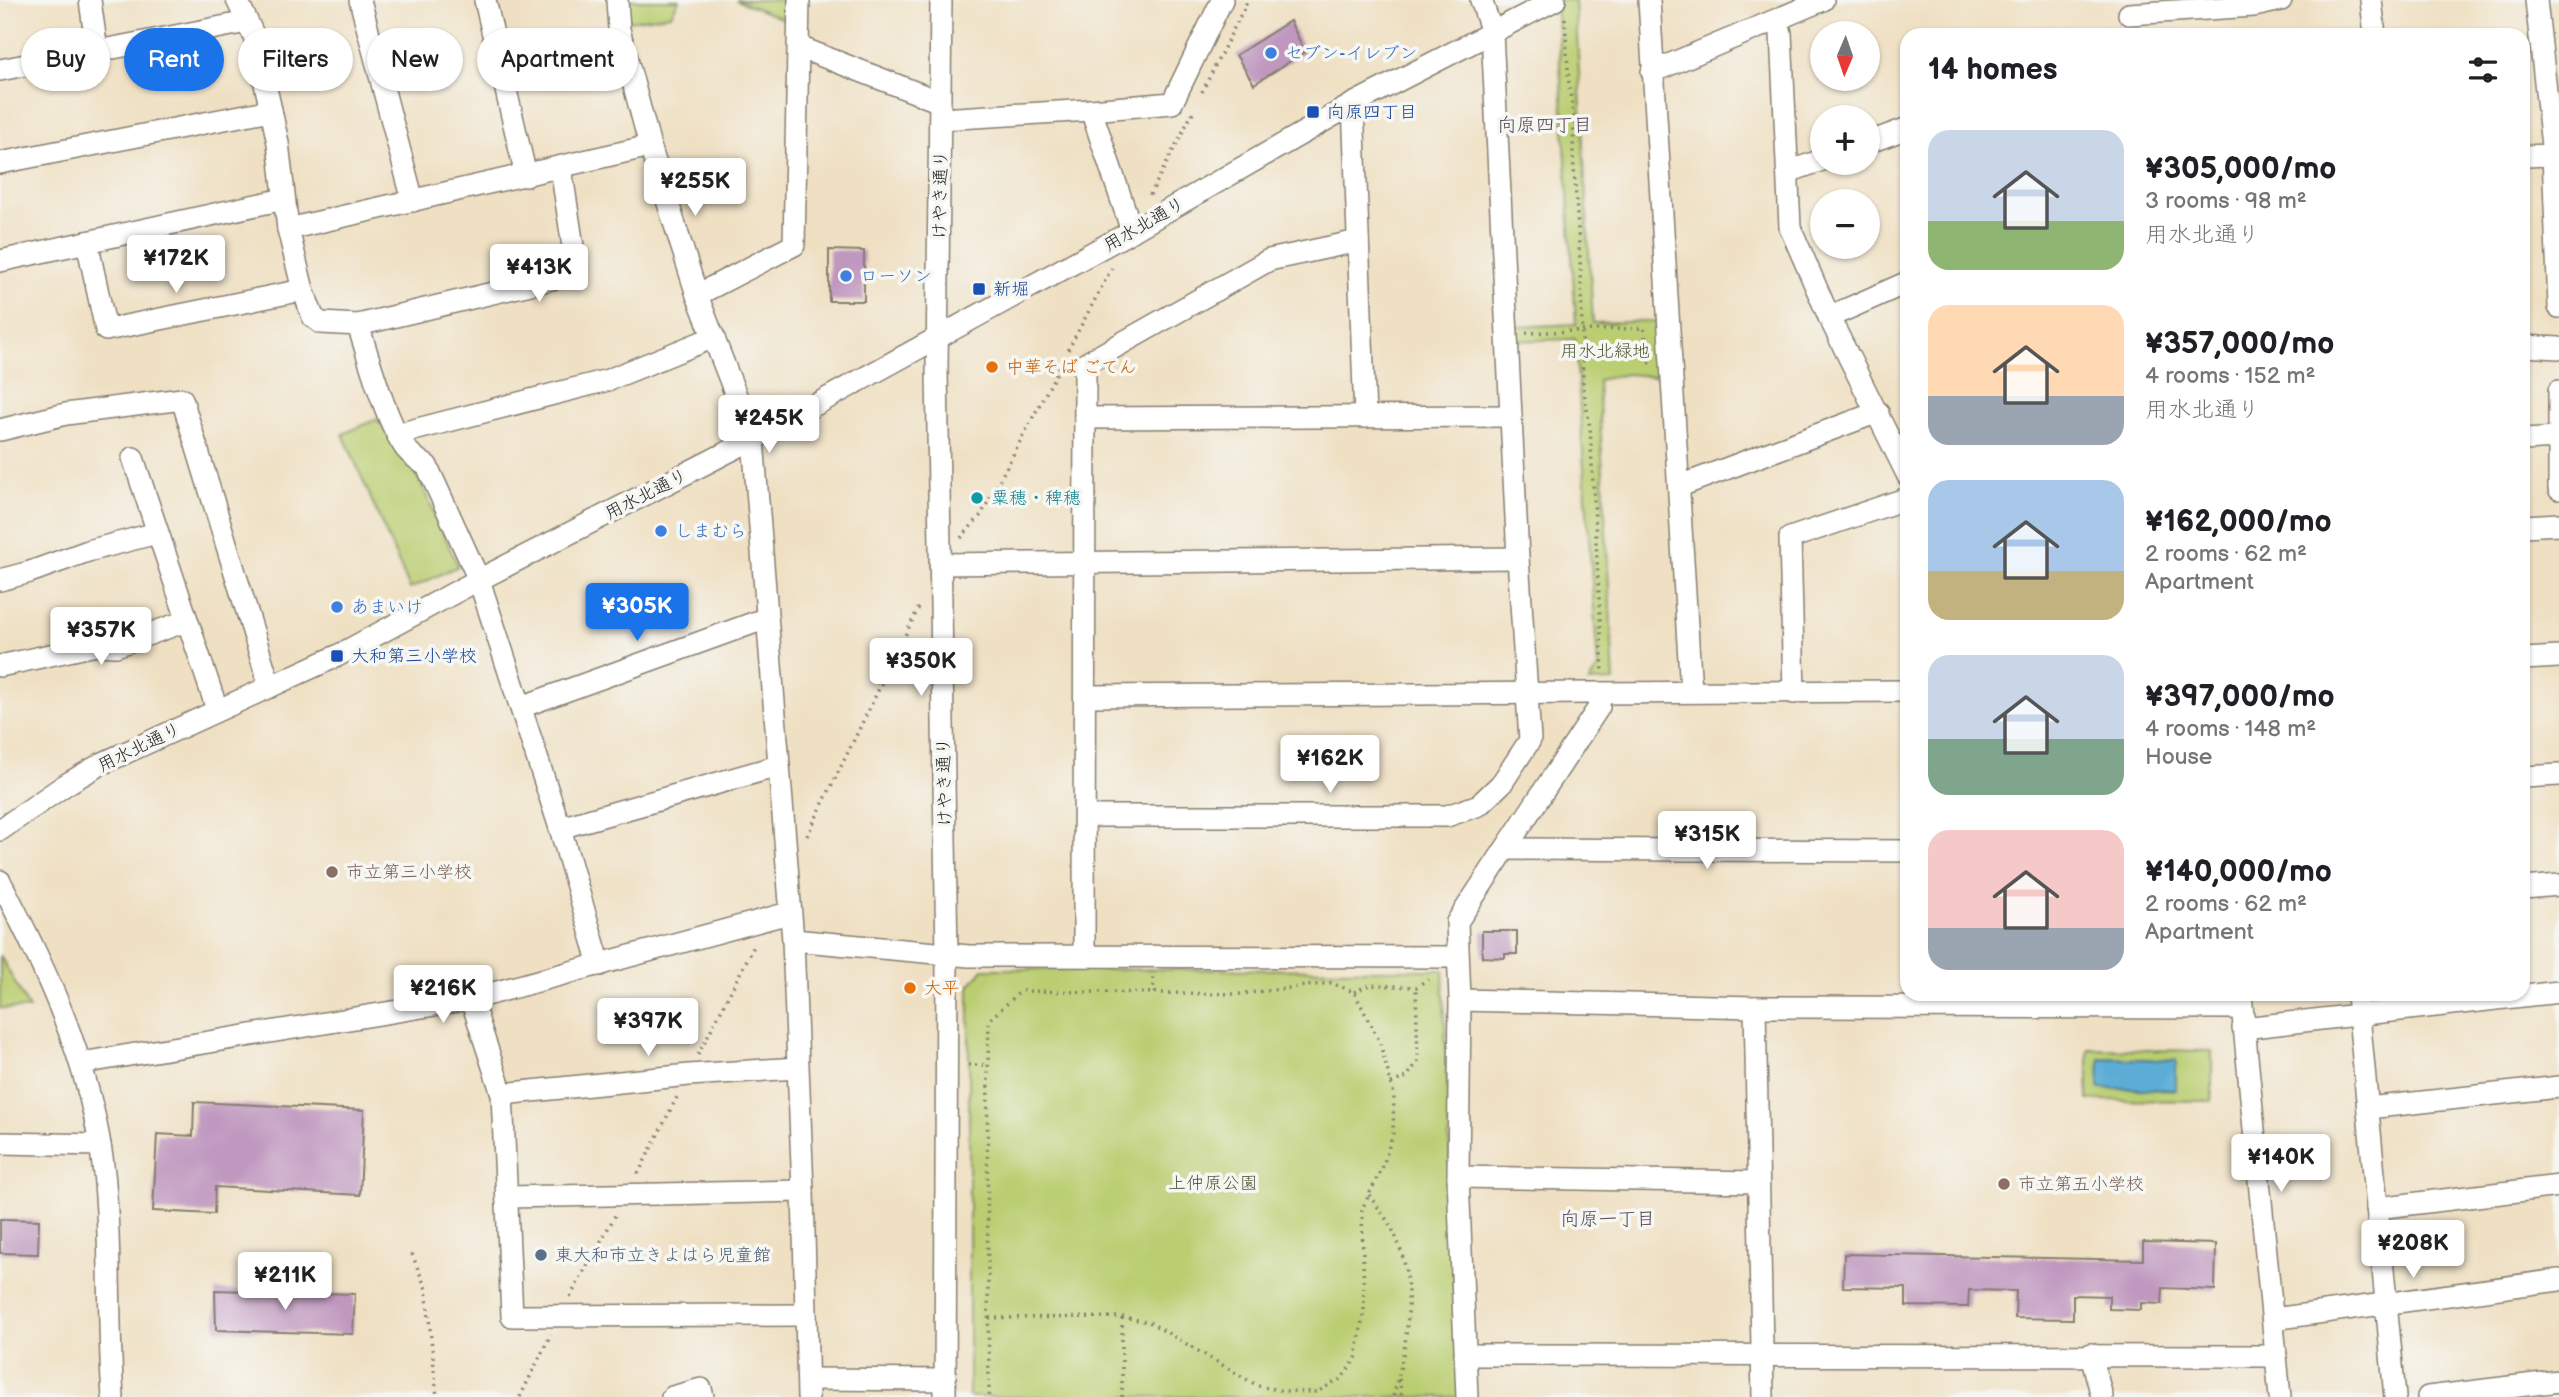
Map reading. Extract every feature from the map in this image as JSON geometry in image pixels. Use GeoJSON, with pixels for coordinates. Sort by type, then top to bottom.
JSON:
{"type":"FeatureCollection","features":[{"type":"Feature","properties":{"kind":"street"},"geometry":{"type":"LineString","coordinates":[[90,0],[93,28]]}},
{"type":"Feature","properties":{"kind":"street"},"geometry":{"type":"LineString","coordinates":[[237,0],[254,36],[271,110],[278,143],[288,229],[303,290],[313,317],[321,323],[358,325],[577,274],[561,168]]}},
{"type":"Feature","properties":{"kind":"street"},"geometry":{"type":"LineString","coordinates":[[360,0],[413,201]]}},
{"type":"Feature","properties":{"kind":"street"},"geometry":{"type":"LineString","coordinates":[[485,0],[526,176]]}},
{"type":"Feature","properties":{"kind":"street"},"geometry":{"type":"LineString","coordinates":[[617,0],[619,29],[650,146],[697,295],[753,439],[793,940],[808,1388],[945,1389]]}},
{"type":"Feature","properties":{"kind":"street"},"geometry":{"type":"LineString","coordinates":[[697,295],[794,245],[799,0]]}},
{"type":"Feature","properties":{"kind":"street","name":"けやき通り"},"geometry":{"type":"LineString","coordinates":[[941,0],[940,565],[947,955],[945,1389]]}},
{"type":"Feature","properties":{"kind":"street"},"geometry":{"type":"LineString","coordinates":[[799,47],[940,110],[1091,110],[1172,103],[1222,0]]}},
{"type":"Feature","properties":{"kind":"street"},"geometry":{"type":"LineString","coordinates":[[1085,816],[1447,816],[1479,805],[1502,783],[1530,740],[1507,334],[1499,28],[1481,0]]}},
{"type":"Feature","properties":{"kind":"street"},"geometry":{"type":"LineString","coordinates":[[1649,0],[1680,486],[1690,692]]}},
{"type":"Feature","properties":{"kind":"street"},"geometry":{"type":"LineString","coordinates":[[1652,72],[1823,0]]}},
{"type":"Feature","properties":{"kind":"street"},"geometry":{"type":"LineString","coordinates":[[2129,16],[2254,6],[2281,0]]}},
{"type":"Feature","properties":{"kind":"street"},"geometry":{"type":"LineString","coordinates":[[2371,0],[2374,28]]}},
{"type":"Feature","properties":{"kind":"street"},"geometry":{"type":"LineString","coordinates":[[2536,0],[2533,49],[2553,155],[2559,307]]}},
{"type":"Feature","properties":{"kind":"street","name":"用水北通り"},"geometry":{"type":"LineString","coordinates":[[0,830],[65,785],[101,764],[337,656],[939,339],[1353,104],[1499,28],[1560,5]]}},
{"type":"Feature","properties":{"kind":"street"},"geometry":{"type":"LineString","coordinates":[[1777,20],[1781,33],[1790,227],[1829,317],[1900,459]]}},
{"type":"Feature","properties":{"kind":"street"},"geometry":{"type":"LineString","coordinates":[[110,48],[247,22]]}},
{"type":"Feature","properties":{"kind":"street"},"geometry":{"type":"LineString","coordinates":[[0,70],[21,66]]}},
{"type":"Feature","properties":{"kind":"street"},"geometry":{"type":"LineString","coordinates":[[1353,104],[1365,416]]}},
{"type":"Feature","properties":{"kind":"street"},"geometry":{"type":"LineString","coordinates":[[0,163],[271,110]]}},
{"type":"Feature","properties":{"kind":"street"},"geometry":{"type":"LineString","coordinates":[[1091,110],[1132,231]]}},
{"type":"Feature","properties":{"kind":"street"},"geometry":{"type":"LineString","coordinates":[[1880,138],[1900,131]]}},
{"type":"Feature","properties":{"kind":"street"},"geometry":{"type":"LineString","coordinates":[[288,229],[650,146]]}},
{"type":"Feature","properties":{"kind":"street"},"geometry":{"type":"LineString","coordinates":[[2530,156],[2553,155]]}},
{"type":"Feature","properties":{"kind":"street"},"geometry":{"type":"LineString","coordinates":[[1788,172],[1810,164]]}},
{"type":"Feature","properties":{"kind":"street"},"geometry":{"type":"LineString","coordinates":[[0,261],[284,199]]}},
{"type":"Feature","properties":{"kind":"street"},"geometry":{"type":"LineString","coordinates":[[1084,955],[1085,364],[1269,260],[1358,241]]}},
{"type":"Feature","properties":{"kind":"street"},"geometry":{"type":"LineString","coordinates":[[86,242],[106,330],[303,290]]}},
{"type":"Feature","properties":{"kind":"street"},"geometry":{"type":"LineString","coordinates":[[1829,317],[1900,286]]}},
{"type":"Feature","properties":{"kind":"street"},"geometry":{"type":"LineString","coordinates":[[358,325],[388,413],[405,448],[416,460],[428,466],[479,580],[560,828],[600,965]]}},
{"type":"Feature","properties":{"kind":"street"},"geometry":{"type":"LineString","coordinates":[[398,434],[608,380],[714,337]]}},
{"type":"Feature","properties":{"kind":"street"},"geometry":{"type":"LineString","coordinates":[[2530,346],[2559,348]]}},
{"type":"Feature","properties":{"kind":"street"},"geometry":{"type":"LineString","coordinates":[[2559,391],[2559,489]]}},
{"type":"Feature","properties":{"kind":"street"},"geometry":{"type":"LineString","coordinates":[[0,430],[66,414],[182,399],[270,687]]}},
{"type":"Feature","properties":{"kind":"street"},"geometry":{"type":"LineString","coordinates":[[1680,486],[1878,412]]}},
{"type":"Feature","properties":{"kind":"street"},"geometry":{"type":"LineString","coordinates":[[1085,418],[1511,416]]}},
{"type":"Feature","properties":{"kind":"street"},"geometry":{"type":"LineString","coordinates":[[2530,440],[2557,439]]}},
{"type":"Feature","properties":{"kind":"street"},"geometry":{"type":"LineString","coordinates":[[133,458],[217,709]]}},
{"type":"Feature","properties":{"kind":"street"},"geometry":{"type":"LineString","coordinates":[[1794,692],[1790,538],[1900,501]]}},
{"type":"Feature","properties":{"kind":"street"},"geometry":{"type":"LineString","coordinates":[[2530,526],[2559,524]]}},
{"type":"Feature","properties":{"kind":"street"},"geometry":{"type":"LineString","coordinates":[[0,580],[88,551],[157,533]]}},
{"type":"Feature","properties":{"kind":"street"},"geometry":{"type":"LineString","coordinates":[[940,565],[1518,558]]}},
{"type":"Feature","properties":{"kind":"street"},"geometry":{"type":"LineString","coordinates":[[521,708],[767,618]]}},
{"type":"Feature","properties":{"kind":"street"},"geometry":{"type":"LineString","coordinates":[[0,666],[96,645],[116,646],[186,621]]}},
{"type":"Feature","properties":{"kind":"street"},"geometry":{"type":"LineString","coordinates":[[2530,659],[2559,657]]}},
{"type":"Feature","properties":{"kind":"street"},"geometry":{"type":"LineString","coordinates":[[1085,696],[1900,691]]}},
{"type":"Feature","properties":{"kind":"street"},"geometry":{"type":"LineString","coordinates":[[1467,1397],[1458,1177],[1460,1000],[1457,922],[1599,707],[1600,692]]}},
{"type":"Feature","properties":{"kind":"street"},"geometry":{"type":"LineString","coordinates":[[560,828],[778,766]]}},
{"type":"Feature","properties":{"kind":"street"},"geometry":{"type":"LineString","coordinates":[[2530,777],[2559,775]]}},
{"type":"Feature","properties":{"kind":"street"},"geometry":{"type":"LineString","coordinates":[[1506,849],[1900,851]]}},
{"type":"Feature","properties":{"kind":"street"},"geometry":{"type":"LineString","coordinates":[[0,881],[60,1005],[80,1063],[100,1145],[106,1195],[113,1397]]}},
{"type":"Feature","properties":{"kind":"street"},"geometry":{"type":"LineString","coordinates":[[2530,887],[2559,885]]}},
{"type":"Feature","properties":{"kind":"street"},"geometry":{"type":"LineString","coordinates":[[80,1063],[471,999],[789,913]]}},
{"type":"Feature","properties":{"kind":"street"},"geometry":{"type":"LineString","coordinates":[[793,940],[947,955],[1457,957]]}},
{"type":"Feature","properties":{"kind":"street"},"geometry":{"type":"LineString","coordinates":[[2530,995],[2559,992]]}},
{"type":"Feature","properties":{"kind":"street"},"geometry":{"type":"LineString","coordinates":[[471,999],[502,1094],[512,1316],[806,1315]]}},
{"type":"Feature","properties":{"kind":"street"},"geometry":{"type":"LineString","coordinates":[[1460,1000],[1755,1007],[1942,1001]]}},
{"type":"Feature","properties":{"kind":"street"},"geometry":{"type":"LineString","coordinates":[[2000,1001],[2359,1016],[2484,1001]]}},
{"type":"Feature","properties":{"kind":"street"},"geometry":{"type":"LineString","coordinates":[[2358,1001],[2395,1397]]}},
{"type":"Feature","properties":{"kind":"street"},"geometry":{"type":"LineString","coordinates":[[1755,1007],[1763,1397]]}},
{"type":"Feature","properties":{"kind":"street"},"geometry":{"type":"LineString","coordinates":[[2242,1010],[2280,1397]]}},
{"type":"Feature","properties":{"kind":"street"},"geometry":{"type":"LineString","coordinates":[[502,1094],[688,1074],[797,1068]]}},
{"type":"Feature","properties":{"kind":"street"},"geometry":{"type":"LineString","coordinates":[[2368,1108],[2559,1087]]}},
{"type":"Feature","properties":{"kind":"street"},"geometry":{"type":"LineString","coordinates":[[0,1143],[100,1145]]}},
{"type":"Feature","properties":{"kind":"street"},"geometry":{"type":"LineString","coordinates":[[1458,1177],[1759,1182]]}},
{"type":"Feature","properties":{"kind":"street"},"geometry":{"type":"LineString","coordinates":[[2377,1208],[2559,1186]]}},
{"type":"Feature","properties":{"kind":"street"},"geometry":{"type":"LineString","coordinates":[[507,1197],[803,1191]]}},
{"type":"Feature","properties":{"kind":"street"},"geometry":{"type":"LineString","coordinates":[[2273,1319],[2559,1280]]}},
{"type":"Feature","properties":{"kind":"street"},"geometry":{"type":"LineString","coordinates":[[2091,1354],[2102,1397]]}},
{"type":"Feature","properties":{"kind":"street"},"geometry":{"type":"LineString","coordinates":[[1465,1356],[2276,1356]]}},
{"type":"Feature","properties":{"kind":"street"},"geometry":{"type":"LineString","coordinates":[[2428,1397],[2559,1381]]}},
{"type":"Feature","properties":{"kind":"street"},"geometry":{"type":"LineString","coordinates":[[672,1397],[701,1389],[703,1397]]}},
{"type":"Feature","properties":{"kind":"path"},"geometry":{"type":"LineString","coordinates":[[1560,5],[1574,120],[1573,153],[1584,386],[1590,427],[1603,676],[1600,692]]}},
{"type":"Feature","properties":{"kind":"path"},"geometry":{"type":"LineString","coordinates":[[940,565],[981,514],[1132,231]]}},
{"type":"Feature","properties":{"kind":"path"},"geometry":{"type":"LineString","coordinates":[[1507,334],[1644,328],[1648,363],[1671,361]]}},
{"type":"Feature","properties":{"kind":"path"},"geometry":{"type":"LineString","coordinates":[[805,839],[922,602]]}},
{"type":"Feature","properties":{"kind":"path"},"geometry":{"type":"LineString","coordinates":[[520,1397],[560,1315],[628,1193],[767,919]]}},
{"type":"Feature","properties":{"kind":"path"},"geometry":{"type":"LineString","coordinates":[[1354,992],[1370,985],[1416,987],[1443,970],[1457,957]]}},
{"type":"Feature","properties":{"kind":"path"},"geometry":{"type":"LineString","coordinates":[[989,1318],[1122,1317],[1149,1322],[1258,1386],[1317,1395],[1342,1378],[1356,1358],[1364,1310],[1362,1209],[1383,1166],[1393,1133],[1394,1094],[1391,1083],[1379,1040],[1354,992],[1331,983],[1240,994],[1020,991],[989,1020],[988,1065],[989,1397]]}},
{"type":"Feature","properties":{"kind":"path"},"geometry":{"type":"LineString","coordinates":[[1391,1083],[1407,1077],[1418,1061],[1416,987]]}},
{"type":"Feature","properties":{"kind":"path"},"geometry":{"type":"LineString","coordinates":[[968,1065],[988,1065]]}},
{"type":"Feature","properties":{"kind":"path"},"geometry":{"type":"LineString","coordinates":[[1369,1195],[1392,1227],[1407,1270],[1404,1357],[1393,1397]]}},
{"type":"Feature","properties":{"kind":"path"},"geometry":{"type":"LineString","coordinates":[[412,1254],[426,1289],[437,1397]]}},
{"type":"Feature","properties":{"kind":"path"},"geometry":{"type":"LineString","coordinates":[[1122,1317],[1122,1397]]}},
{"type":"Feature","properties":{"kind":"path"},"geometry":{"type":"LineString","coordinates":[[1398,1377],[1402,1397]]}},
{"type":"Feature","properties":{"kind":"green space"},"geometry":{"type":"Polygon","coordinates":[[[625,0],[679,0],[671,15],[629,21],[625,0]]]}},
{"type":"Feature","properties":{"kind":"green space"},"geometry":{"type":"Polygon","coordinates":[[[736,0],[790,0],[790,22],[736,0]]]}},
{"type":"Feature","properties":{"kind":"green space","name":"用水北緑地"},"geometry":{"type":"Polygon","coordinates":[[[1556,0],[1575,0],[1593,323],[1658,321],[1661,377],[1627,374],[1598,380],[1614,681],[1589,682],[1598,668],[1575,339],[1515,341],[1514,327],[1576,324],[1556,0]]]}},
{"type":"Feature","properties":{"kind":"green space"},"geometry":{"type":"Polygon","coordinates":[[[377,419],[416,472],[458,566],[410,589],[343,434],[377,419]]]}},
{"type":"Feature","properties":{"kind":"green space"},"geometry":{"type":"Polygon","coordinates":[[[0,955],[29,1009],[0,1008],[0,955]]]}},
{"type":"Feature","properties":{"kind":"green space","name":"上仲原公園"},"geometry":{"type":"Polygon","coordinates":[[[983,969],[1443,970],[1459,1397],[969,1397],[969,986],[983,969]]]}},
{"type":"Feature","properties":{"kind":"green space"},"geometry":{"type":"Polygon","coordinates":[[[2088,1049],[2212,1051],[2212,1101],[2088,1100],[2088,1049]]]}},
{"type":"Feature","properties":{"kind":"water"},"geometry":{"type":"Polygon","coordinates":[[[2100,1058],[2176,1060],[2176,1090],[2099,1088],[2100,1058]]]}},
{"type":"Feature","properties":{"kind":"building","name":"セブン-イレブン"},"geometry":{"type":"Polygon","coordinates":[[[1290,21],[1305,52],[1254,84],[1236,55],[1290,21]]]}},
{"type":"Feature","properties":{"kind":"building","name":"ローソン"},"geometry":{"type":"Polygon","coordinates":[[[829,250],[864,251],[864,301],[829,301],[829,250]]]}},
{"type":"Feature","properties":{"kind":"building"},"geometry":{"type":"Polygon","coordinates":[[[1482,931],[1517,931],[1517,954],[1505,954],[1505,958],[1482,957],[1482,931]]]}},
{"type":"Feature","properties":{"kind":"building"},"geometry":{"type":"Polygon","coordinates":[[[194,1102],[364,1110],[360,1195],[215,1187],[214,1214],[153,1211],[157,1134],[193,1136],[194,1102]]]}},
{"type":"Feature","properties":{"kind":"building"},"geometry":{"type":"Polygon","coordinates":[[[0,1219],[39,1220],[38,1254],[0,1253],[0,1219]]]}},
{"type":"Feature","properties":{"kind":"building"},"geometry":{"type":"Polygon","coordinates":[[[2143,1242],[2216,1244],[2215,1290],[2163,1288],[2162,1304],[2141,1303],[2141,1310],[2109,1309],[2109,1296],[2073,1295],[2073,1319],[2015,1318],[2016,1291],[1969,1290],[1968,1307],[1906,1306],[1906,1288],[1843,1287],[1844,1254],[2143,1260],[2143,1242]]]}},
{"type":"Feature","properties":{"kind":"building"},"geometry":{"type":"Polygon","coordinates":[[[215,1290],[355,1294],[353,1334],[216,1330],[215,1290]]]}},
{"type":"Feature","properties":{"kind":"place","name":"セブン-イレブン"},"geometry":{"type":"Point","coordinates":[1271,53]}},
{"type":"Feature","properties":{"kind":"place","name":"向原四丁目"},"geometry":{"type":"Point","coordinates":[1313,112]}},
{"type":"Feature","properties":{"kind":"place","name":"ローソン"},"geometry":{"type":"Point","coordinates":[846,276]}},
{"type":"Feature","properties":{"kind":"place","name":"新堀"},"geometry":{"type":"Point","coordinates":[979,289]}},
{"type":"Feature","properties":{"kind":"place","name":"中華そば ごてん"},"geometry":{"type":"Point","coordinates":[992,367]}},
{"type":"Feature","properties":{"kind":"place","name":"粟穂・稗穂"},"geometry":{"type":"Point","coordinates":[977,498]}},
{"type":"Feature","properties":{"kind":"place","name":"しまむら"},"geometry":{"type":"Point","coordinates":[661,531]}},
{"type":"Feature","properties":{"kind":"place","name":"あまいけ"},"geometry":{"type":"Point","coordinates":[337,607]}},
{"type":"Feature","properties":{"kind":"place","name":"大和第三小学校"},"geometry":{"type":"Point","coordinates":[337,656]}},
{"type":"Feature","properties":{"kind":"place","name":"市立第三小学校"},"geometry":{"type":"Point","coordinates":[332,872]}},
{"type":"Feature","properties":{"kind":"place","name":"大平"},"geometry":{"type":"Point","coordinates":[910,988]}},
{"type":"Feature","properties":{"kind":"place","name":"市立第五小学校"},"geometry":{"type":"Point","coordinates":[2004,1184]}},
{"type":"Feature","properties":{"kind":"place","name":"東大和市立きよはら児童館"},"geometry":{"type":"Point","coordinates":[541,1255]}},
{"type":"Feature","properties":{"kind":"district","name":"向原四丁目"},"geometry":{"type":"Point","coordinates":[1545,124]}},
{"type":"Feature","properties":{"kind":"district","name":"向原一丁目"},"geometry":{"type":"Point","coordinates":[1608,1218]}}]}
